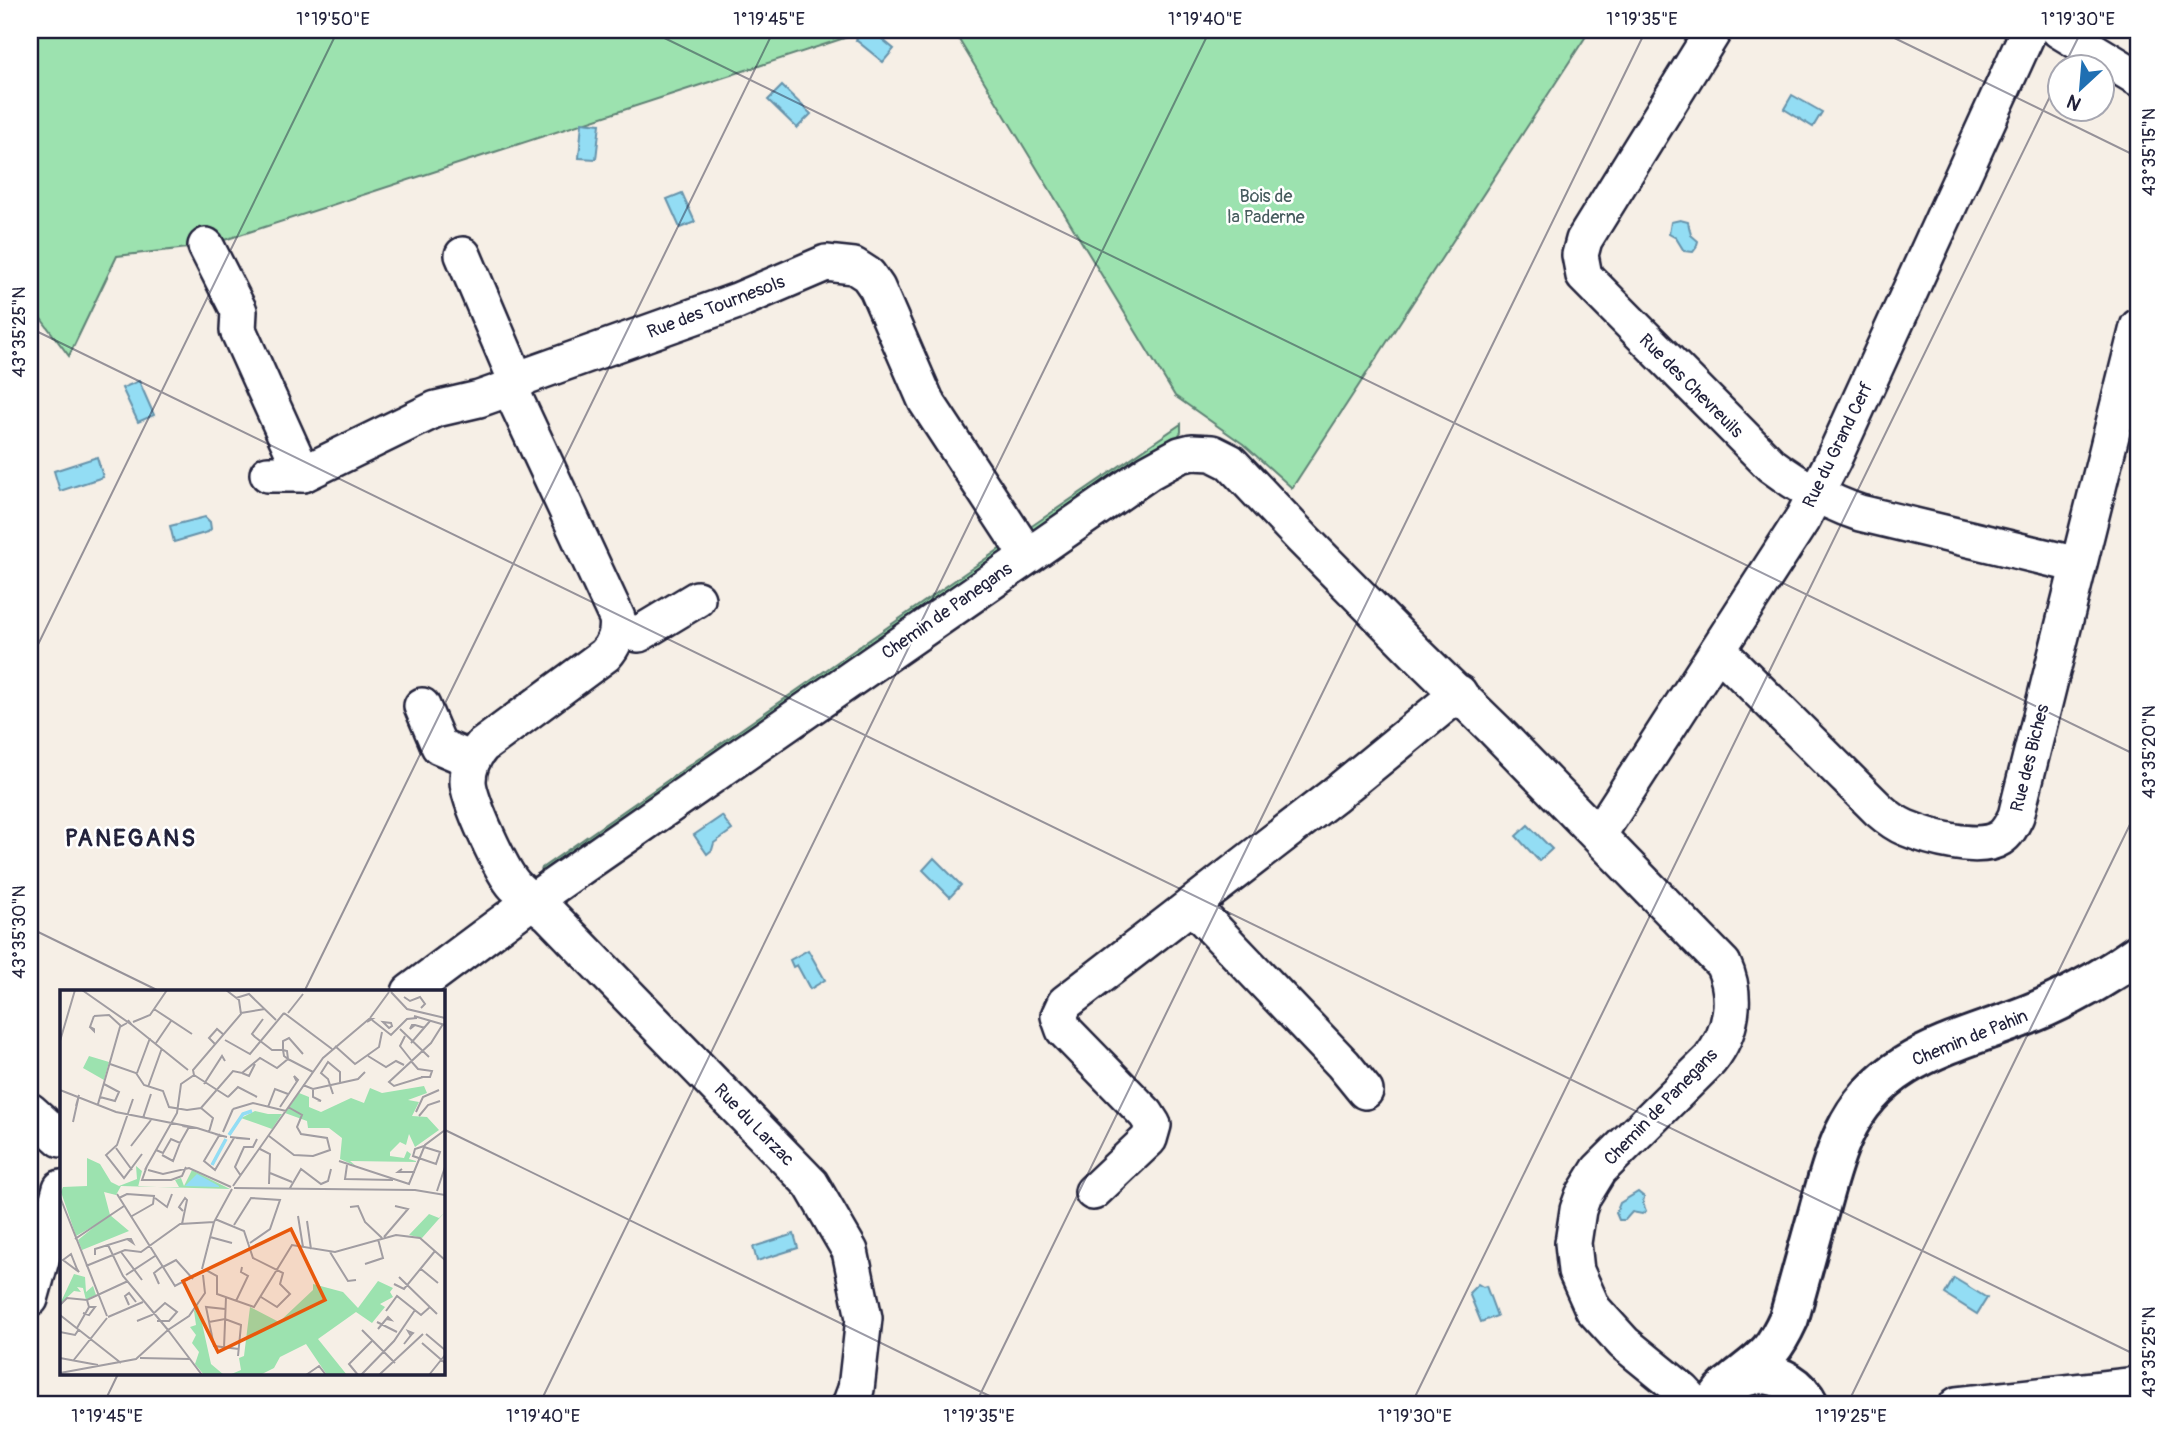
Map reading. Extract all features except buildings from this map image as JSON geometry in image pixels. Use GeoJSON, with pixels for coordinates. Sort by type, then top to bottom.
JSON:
{"type":"FeatureCollection","features":[{"type":"Feature","properties":{"kind":"main road","name":"Chemin de Pahin"},"geometry":{"type":"LineString","coordinates":[[1725,1392],[1766,1358],[1780,1337],[1789,1318],[1843,1135],[1857,1111],[1877,1086],[1916,1058],[2045,1008],[2092,985],[2138,954]]}},
{"type":"Feature","properties":{"kind":"main road","name":"Chemin de Pahin"},"geometry":{"type":"LineString","coordinates":[[1789,1318],[1787,1362],[1807,1398]]}},
{"type":"Feature","properties":{"kind":"main road"},"geometry":{"type":"LineString","coordinates":[[1725,1392],[1747,1375],[1768,1373],[1788,1380],[1807,1398]]}},
{"type":"Feature","properties":{"kind":"street","name":"Rue des Chevreuils"},"geometry":{"type":"LineString","coordinates":[[1714,30],[1584,240],[1580,255],[1581,269],[1589,283],[1771,466],[1816,495],[1860,513],[2078,565]]}},
{"type":"Feature","properties":{"kind":"street","name":"Rue du Grand Cerf"},"geometry":{"type":"LineString","coordinates":[[1597,832],[1604,826],[1804,518],[2029,30]]}},
{"type":"Feature","properties":{"kind":"street"},"geometry":{"type":"LineString","coordinates":[[2059,30],[2138,78]]}},
{"type":"Feature","properties":{"kind":"street"},"geometry":{"type":"LineString","coordinates":[[206,246],[239,311],[238,330],[303,474],[268,474]]}},
{"type":"Feature","properties":{"kind":"street"},"geometry":{"type":"LineString","coordinates":[[463,255],[514,385],[617,618],[618,629],[614,643],[605,656],[482,746],[472,760],[468,779],[470,794],[506,873],[513,884],[532,901]]}},
{"type":"Feature","properties":{"kind":"street","name":"Rue des Tournesols"},"geometry":{"type":"LineString","coordinates":[[303,474],[436,409],[479,399],[535,373],[737,302],[826,263],[854,266],[868,275],[877,288],[926,401],[1027,555]]}},
{"type":"Feature","properties":{"kind":"street","name":"Rue des Biches"},"geometry":{"type":"LineString","coordinates":[[1718,650],[1888,818],[1908,829],[1971,845],[1982,845],[2004,835],[2016,816],[2138,327]]}},
{"type":"Feature","properties":{"kind":"street","name":"Chemin de Panegans"},"geometry":{"type":"LineString","coordinates":[[413,990],[532,901],[1027,555],[1166,462],[1192,452],[1203,451],[1221,455],[1238,469],[1398,635],[1597,832],[1718,956],[1727,971],[1731,990],[1728,1027],[1716,1052],[1599,1170],[1583,1196],[1575,1223],[1573,1256],[1582,1289],[1593,1310],[1624,1343],[1667,1377],[1696,1405]]}},
{"type":"Feature","properties":{"kind":"street"},"geometry":{"type":"LineString","coordinates":[[618,629],[639,634],[696,599]]}},
{"type":"Feature","properties":{"kind":"street"},"geometry":{"type":"LineString","coordinates":[[1093,1192],[1149,1139],[1153,1125],[1146,1114],[1064,1030],[1059,1020],[1065,1003],[1333,796],[1459,693]]}},
{"type":"Feature","properties":{"kind":"street"},"geometry":{"type":"LineString","coordinates":[[422,706],[439,747],[472,760]]}},
{"type":"Feature","properties":{"kind":"street","name":"Rue du Larzac"},"geometry":{"type":"LineString","coordinates":[[532,901],[549,914],[811,1184],[850,1251],[864,1318],[856,1389],[850,1405]]}},
{"type":"Feature","properties":{"kind":"street"},"geometry":{"type":"LineString","coordinates":[[1192,906],[1343,1064],[1364,1091]]}},
{"type":"Feature","properties":{"kind":"street"},"geometry":{"type":"LineString","coordinates":[[30,1111],[60,1138]]}},
{"type":"Feature","properties":{"kind":"street"},"geometry":{"type":"LineString","coordinates":[[30,1299],[60,1192]]}},
{"type":"Feature","properties":{"kind":"street","name":"Chemin de Panegans"},"geometry":{"type":"LineString","coordinates":[[1667,1377],[1706,1383],[1725,1392]]}},
{"type":"Feature","properties":{"kind":"street"},"geometry":{"type":"LineString","coordinates":[[1957,1405],[1997,1403],[2138,1385]]}},
{"type":"Feature","properties":{"kind":"green space"},"geometry":{"type":"Polygon","coordinates":[[[30,30],[869,30],[206,246],[117,256],[69,356],[30,304],[30,30]]]}},
{"type":"Feature","properties":{"kind":"green space","name":"Bois de la Paderne"},"geometry":{"type":"Polygon","coordinates":[[[953,30],[1590,30],[1292,488],[1243,444],[1175,396],[953,30]]]}},
{"type":"Feature","properties":{"kind":"green space"},"geometry":{"type":"Polygon","coordinates":[[[1181,424],[1181,432],[1175,440],[1039,533],[1026,530],[1181,424]]]}},
{"type":"Feature","properties":{"kind":"green space"},"geometry":{"type":"Polygon","coordinates":[[[1004,546],[1000,556],[540,874],[542,868],[1004,546]]]}},
{"type":"Feature","properties":{"kind":"water"},"geometry":{"type":"Polygon","coordinates":[[[864,30],[871,30],[894,49],[883,62],[856,40],[864,30]]]}},
{"type":"Feature","properties":{"kind":"water"},"geometry":{"type":"Polygon","coordinates":[[[782,86],[811,114],[797,128],[768,100],[782,86]]]}},
{"type":"Feature","properties":{"kind":"water"},"geometry":{"type":"Polygon","coordinates":[[[1792,95],[1822,112],[1813,127],[1784,109],[1792,95]]]}},
{"type":"Feature","properties":{"kind":"water"},"geometry":{"type":"Polygon","coordinates":[[[582,122],[600,124],[596,159],[579,158],[582,122]]]}},
{"type":"Feature","properties":{"kind":"water"},"geometry":{"type":"Polygon","coordinates":[[[682,193],[695,222],[680,228],[667,199],[682,193]]]}},
{"type":"Feature","properties":{"kind":"water"},"geometry":{"type":"Polygon","coordinates":[[[1671,222],[1688,222],[1691,235],[1698,241],[1693,252],[1684,251],[1676,238],[1669,234],[1671,222]]]}},
{"type":"Feature","properties":{"kind":"water"},"geometry":{"type":"Polygon","coordinates":[[[139,381],[154,415],[138,422],[122,388],[139,381]]]}},
{"type":"Feature","properties":{"kind":"water"},"geometry":{"type":"Polygon","coordinates":[[[97,457],[103,477],[60,491],[54,471],[97,457]]]}},
{"type":"Feature","properties":{"kind":"water"},"geometry":{"type":"Polygon","coordinates":[[[205,517],[210,522],[211,529],[208,532],[174,542],[170,526],[205,517]]]}},
{"type":"Feature","properties":{"kind":"water"},"geometry":{"type":"Polygon","coordinates":[[[722,816],[732,830],[714,843],[707,854],[694,835],[722,816]]]}},
{"type":"Feature","properties":{"kind":"water"},"geometry":{"type":"Polygon","coordinates":[[[1528,825],[1552,849],[1539,861],[1516,836],[1528,825]]]}},
{"type":"Feature","properties":{"kind":"water"},"geometry":{"type":"Polygon","coordinates":[[[934,858],[961,885],[950,897],[923,870],[934,858]]]}},
{"type":"Feature","properties":{"kind":"water"},"geometry":{"type":"Polygon","coordinates":[[[808,950],[825,980],[810,989],[797,965],[793,967],[790,960],[808,950]]]}},
{"type":"Feature","properties":{"kind":"water"},"geometry":{"type":"Polygon","coordinates":[[[1638,1192],[1644,1197],[1646,1211],[1642,1214],[1632,1212],[1625,1220],[1619,1220],[1616,1213],[1620,1203],[1638,1192]]]}},
{"type":"Feature","properties":{"kind":"water"},"geometry":{"type":"Polygon","coordinates":[[[794,1234],[798,1248],[757,1261],[753,1247],[794,1234]]]}},
{"type":"Feature","properties":{"kind":"water"},"geometry":{"type":"Polygon","coordinates":[[[1954,1278],[1987,1298],[1977,1314],[1945,1294],[1954,1278]]]}},
{"type":"Feature","properties":{"kind":"water"},"geometry":{"type":"Polygon","coordinates":[[[1478,1284],[1486,1286],[1497,1316],[1481,1322],[1469,1293],[1478,1284]]]}},
{"type":"Feature","properties":{"kind":"district","name":"PANEGANS"},"geometry":{"type":"Point","coordinates":[131,838]}}]}
